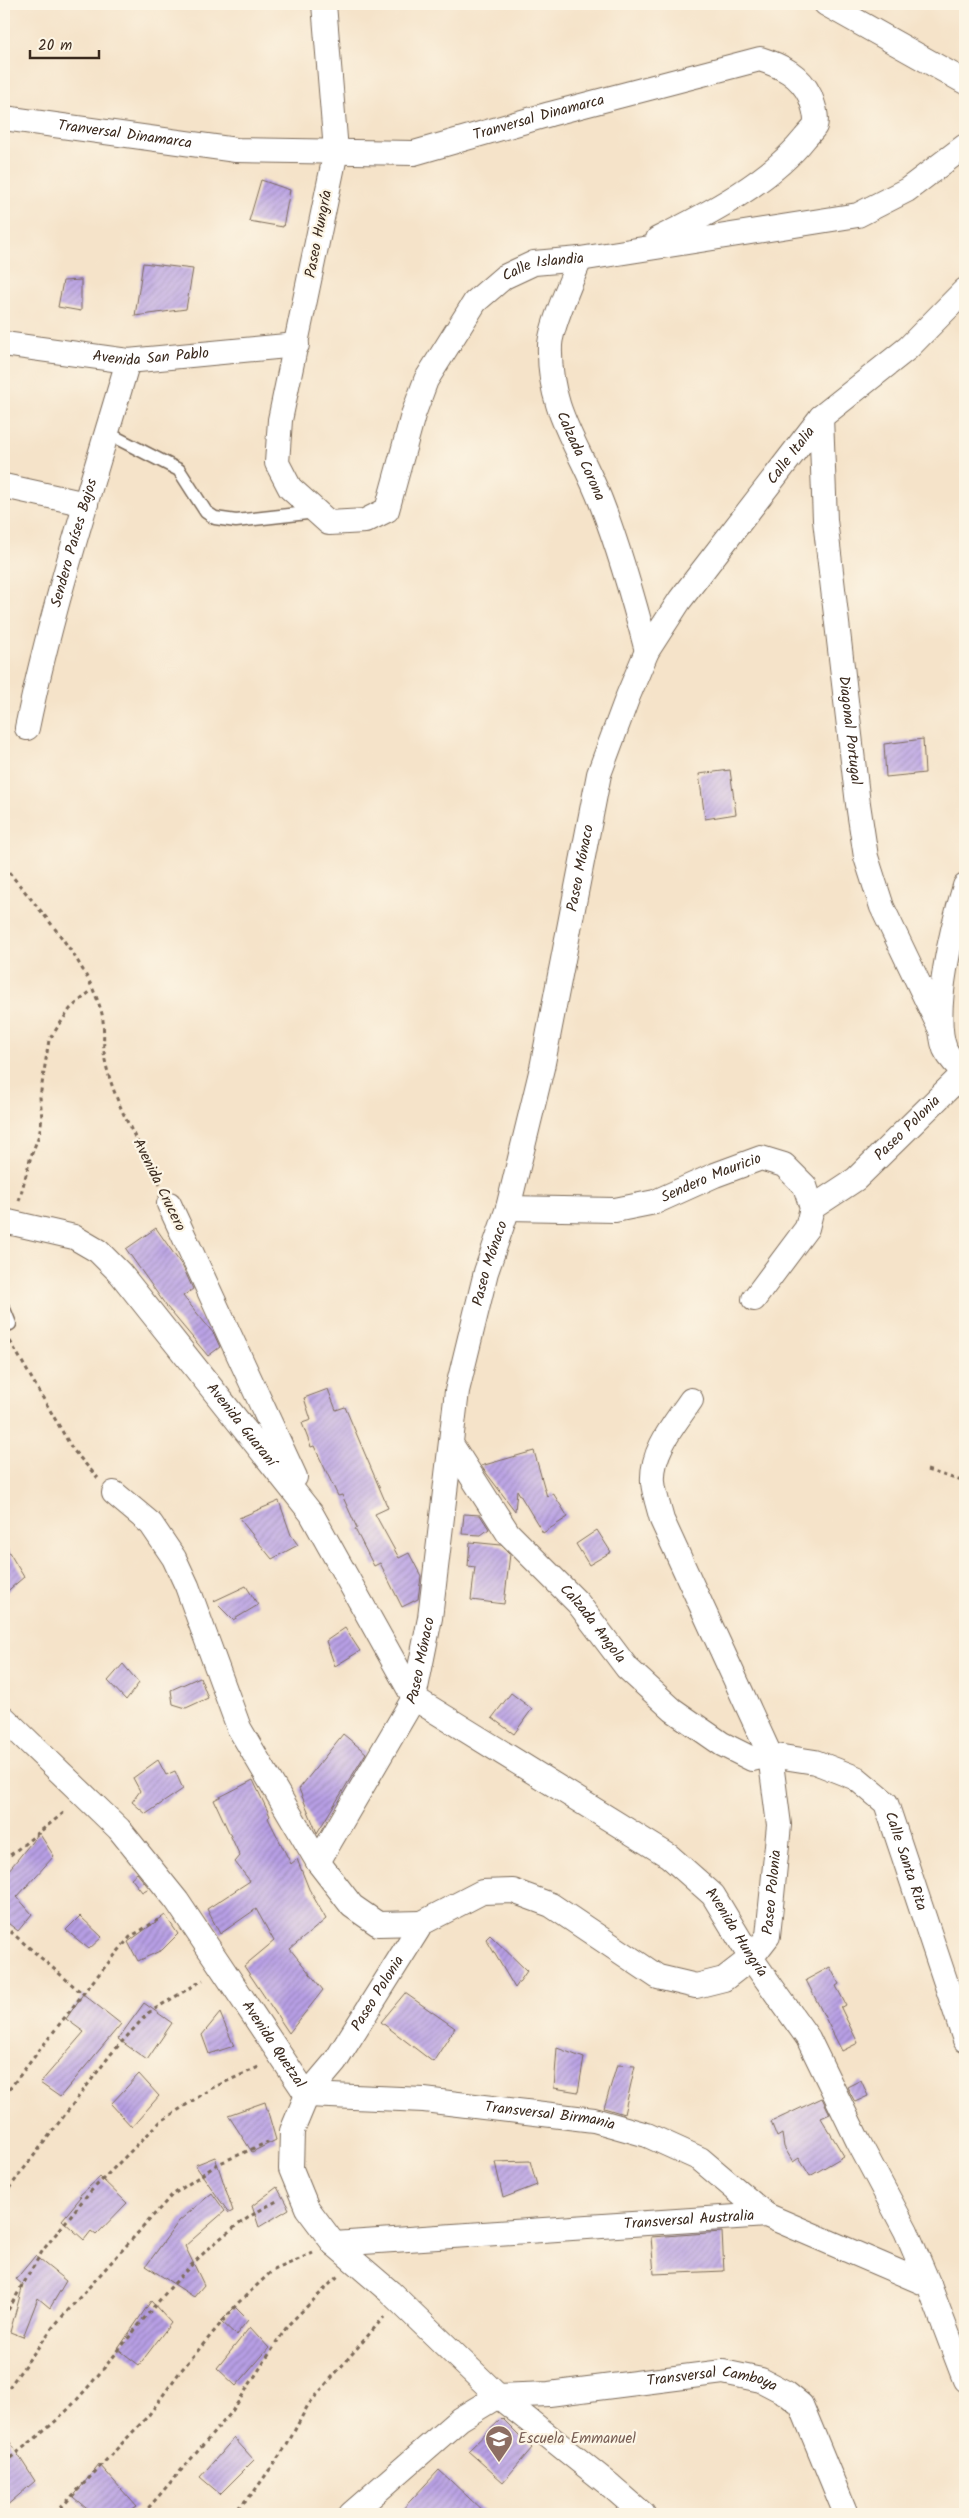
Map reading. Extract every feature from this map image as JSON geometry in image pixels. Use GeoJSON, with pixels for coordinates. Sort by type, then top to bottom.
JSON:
{"type":"FeatureCollection","features":[{"type":"Feature","properties":{"kind":"street","name":"Paseo Hungría"},"geometry":{"type":"LineString","coordinates":[[277,462],[280,420],[336,151],[324,4]]}},
{"type":"Feature","properties":{"kind":"street"},"geometry":{"type":"LineString","coordinates":[[826,4],[965,82]]}},
{"type":"Feature","properties":{"kind":"street","name":"Tranversal Dinamarca"},"geometry":{"type":"LineString","coordinates":[[4,118],[236,150],[414,153],[550,114],[760,59],[781,65],[804,83],[814,107],[815,126],[798,147],[735,196],[700,218],[636,250]]}},
{"type":"Feature","properties":{"kind":"street","name":"Calle Islandia"},"geometry":{"type":"LineString","coordinates":[[277,462],[290,488],[329,523],[365,522],[387,510],[413,415],[426,380],[475,302],[504,277],[534,263],[580,259],[858,215],[907,190],[965,146]]}},
{"type":"Feature","properties":{"kind":"street","name":"Calzada Corona"},"geometry":{"type":"LineString","coordinates":[[580,259],[550,343],[552,385],[567,433],[595,486],[622,555],[648,651]]}},
{"type":"Feature","properties":{"kind":"street","name":"Calle Italia"},"geometry":{"type":"LineString","coordinates":[[648,651],[680,600],[821,417],[908,348],[965,290]]}},
{"type":"Feature","properties":{"kind":"street","name":"Avenida San Pablo"},"geometry":{"type":"LineString","coordinates":[[4,344],[128,361],[297,345]]}},
{"type":"Feature","properties":{"kind":"street","name":"Sendero Países Bajos"},"geometry":{"type":"LineString","coordinates":[[27,728],[36,685],[128,361]]}},
{"type":"Feature","properties":{"kind":"street","name":"Diagonal Portugal"},"geometry":{"type":"LineString","coordinates":[[821,417],[824,520],[856,794],[866,857],[882,907],[940,1028]]}},
{"type":"Feature","properties":{"kind":"street"},"geometry":{"type":"LineString","coordinates":[[4,486],[86,504]]}},
{"type":"Feature","properties":{"kind":"street","name":"Paseo Mónaco"},"geometry":{"type":"LineString","coordinates":[[318,1862],[414,1698],[430,1618],[457,1391],[486,1272],[508,1208],[544,1058],[599,774],[648,651]]}},
{"type":"Feature","properties":{"kind":"street","name":"Paseo Polonia"},"geometry":{"type":"LineString","coordinates":[[812,1208],[856,1179],[965,1074],[946,1051],[940,1028],[948,956],[965,886]]}},
{"type":"Feature","properties":{"kind":"street","name":"Sendero Mauricio"},"geometry":{"type":"LineString","coordinates":[[508,1208],[614,1210],[655,1202],[715,1175],[761,1158],[784,1165],[806,1186],[812,1208]]}},
{"type":"Feature","properties":{"kind":"street","name":"Avenida Crucero"},"geometry":{"type":"LineString","coordinates":[[170,1204],[311,1513]]}},
{"type":"Feature","properties":{"kind":"street"},"geometry":{"type":"LineString","coordinates":[[754,1299],[807,1228],[812,1208]]}},
{"type":"Feature","properties":{"kind":"street","name":"Avenida Guaraní"},"geometry":{"type":"LineString","coordinates":[[8,1222],[74,1237],[98,1251],[138,1293],[311,1513],[414,1698]]}},
{"type":"Feature","properties":{"kind":"street","name":"Paseo Polonia"},"geometry":{"type":"LineString","coordinates":[[307,2095],[335,2062],[422,1924],[482,1892],[513,1891],[551,1906],[658,1977],[696,1986],[724,1979],[751,1958],[768,1936],[779,1825],[770,1755],[662,1520],[653,1483],[654,1460],[665,1438],[691,1400]]}},
{"type":"Feature","properties":{"kind":"street","name":"Calzada Angola"},"geometry":{"type":"LineString","coordinates":[[451,1444],[508,1533],[578,1603],[627,1668],[673,1710],[722,1744],[752,1759],[770,1755]]}},
{"type":"Feature","properties":{"kind":"street"},"geometry":{"type":"LineString","coordinates":[[114,1493],[151,1524],[174,1558],[187,1586],[239,1728],[318,1862],[352,1906],[378,1924],[422,1924]]}},
{"type":"Feature","properties":{"kind":"street","name":"Avenida Hungría"},"geometry":{"type":"LineString","coordinates":[[414,1698],[669,1856],[713,1895],[751,1958],[808,2038],[858,2140],[906,2231],[929,2285]]}},
{"type":"Feature","properties":{"kind":"street","name":"Avenida Quetzal"},"geometry":{"type":"LineString","coordinates":[[4,1718],[119,1829],[180,1905],[224,1968],[307,2095],[292,2131],[291,2169],[307,2208],[334,2244],[399,2300],[498,2396],[611,2486],[643,2514]]}},
{"type":"Feature","properties":{"kind":"street","name":"Calle Santa Rita"},"geometry":{"type":"LineString","coordinates":[[770,1755],[815,1762],[856,1778],[886,1803],[965,2040]]}},
{"type":"Feature","properties":{"kind":"street","name":"Transversal Birmania"},"geometry":{"type":"LineString","coordinates":[[307,2095],[424,2100],[594,2120],[647,2135],[700,2160],[766,2215]]}},
{"type":"Feature","properties":{"kind":"street","name":"Transversal Australia"},"geometry":{"type":"LineString","coordinates":[[334,2244],[766,2215],[929,2285]]}},
{"type":"Feature","properties":{"kind":"street"},"geometry":{"type":"LineString","coordinates":[[929,2285],[965,2380]]}},
{"type":"Feature","properties":{"kind":"street","name":"Transversal Camboya"},"geometry":{"type":"LineString","coordinates":[[498,2396],[549,2394],[723,2372],[761,2380],[786,2393],[801,2405],[846,2514]]}},
{"type":"Feature","properties":{"kind":"street"},"geometry":{"type":"LineString","coordinates":[[351,2514],[460,2419],[498,2396]]}},
{"type":"Feature","properties":{"kind":"lane"},"geometry":{"type":"LineString","coordinates":[[107,433],[179,470],[201,506],[215,518],[236,521],[316,512]]}},
{"type":"Feature","properties":{"kind":"lane"},"geometry":{"type":"LineString","coordinates":[[4,1309],[10,1324]]}},
{"type":"Feature","properties":{"kind":"path","name":"Avenida Crucero"},"geometry":{"type":"LineString","coordinates":[[4,866],[77,959],[101,1008],[105,1059],[115,1094],[170,1204]]}},
{"type":"Feature","properties":{"kind":"path"},"geometry":{"type":"LineString","coordinates":[[8,1222],[39,1135],[42,1118],[40,1097],[50,1040],[70,1009],[92,990]]}},
{"type":"Feature","properties":{"kind":"path"},"geometry":{"type":"LineString","coordinates":[[9,1338],[73,1450],[114,1493]]}},
{"type":"Feature","properties":{"kind":"path"},"geometry":{"type":"LineString","coordinates":[[927,1470],[965,1482]]}},
{"type":"Feature","properties":{"kind":"path"},"geometry":{"type":"LineString","coordinates":[[4,1860],[84,1796]]}},
{"type":"Feature","properties":{"kind":"path"},"geometry":{"type":"LineString","coordinates":[[4,2096],[130,1937],[180,1905]]}},
{"type":"Feature","properties":{"kind":"path"},"geometry":{"type":"LineString","coordinates":[[4,1926],[83,1994]]}},
{"type":"Feature","properties":{"kind":"path"},"geometry":{"type":"LineString","coordinates":[[4,2195],[111,2054],[148,2014],[224,1968]]}},
{"type":"Feature","properties":{"kind":"path"},"geometry":{"type":"LineString","coordinates":[[4,2317],[43,2250],[88,2194],[160,2122],[212,2088],[282,2056]]}},
{"type":"Feature","properties":{"kind":"path"},"geometry":{"type":"LineString","coordinates":[[4,2394],[53,2327],[171,2196],[218,2164],[292,2131]]}},
{"type":"Feature","properties":{"kind":"path"},"geometry":{"type":"LineString","coordinates":[[4,2463],[72,2405],[165,2292],[205,2250],[255,2212],[300,2190]]}},
{"type":"Feature","properties":{"kind":"path"},"geometry":{"type":"LineString","coordinates":[[55,2514],[148,2416],[179,2373],[238,2303],[272,2271],[334,2244]]}},
{"type":"Feature","properties":{"kind":"path"},"geometry":{"type":"LineString","coordinates":[[143,2514],[231,2413],[288,2324],[325,2286],[355,2262]]}},
{"type":"Feature","properties":{"kind":"path"},"geometry":{"type":"LineString","coordinates":[[232,2514],[253,2492],[287,2445],[308,2405],[399,2300]]}},
{"type":"Feature","properties":{"kind":"building"},"geometry":{"type":"Polygon","coordinates":[[[261,180],[290,190],[283,227],[249,221],[261,180]]]}},
{"type":"Feature","properties":{"kind":"building"},"geometry":{"type":"Polygon","coordinates":[[[143,263],[193,269],[186,309],[135,316],[143,263]]]}},
{"type":"Feature","properties":{"kind":"building"},"geometry":{"type":"Polygon","coordinates":[[[81,280],[81,311],[58,307],[63,281],[81,280]]]}},
{"type":"Feature","properties":{"kind":"building"},"geometry":{"type":"Polygon","coordinates":[[[923,739],[925,773],[886,777],[884,744],[923,739]]]}},
{"type":"Feature","properties":{"kind":"building"},"geometry":{"type":"Polygon","coordinates":[[[730,770],[736,814],[705,819],[699,774],[730,770]]]}},
{"type":"Feature","properties":{"kind":"building"},"geometry":{"type":"Polygon","coordinates":[[[156,1228],[183,1267],[193,1289],[183,1296],[214,1334],[220,1347],[208,1356],[167,1307],[126,1249],[156,1228]]]}},
{"type":"Feature","properties":{"kind":"building"},"geometry":{"type":"Polygon","coordinates":[[[328,1389],[336,1410],[345,1407],[388,1508],[375,1514],[399,1558],[409,1553],[421,1576],[418,1599],[402,1607],[380,1563],[374,1566],[355,1529],[357,1528],[342,1495],[338,1496],[314,1446],[311,1447],[302,1423],[311,1420],[304,1398],[328,1389]]]}},
{"type":"Feature","properties":{"kind":"building"},"geometry":{"type":"Polygon","coordinates":[[[534,1451],[547,1497],[553,1493],[568,1517],[543,1533],[517,1490],[515,1511],[481,1466],[534,1451]]]}},
{"type":"Feature","properties":{"kind":"building"},"geometry":{"type":"Polygon","coordinates":[[[279,1501],[291,1535],[298,1545],[272,1559],[239,1518],[279,1501]]]}},
{"type":"Feature","properties":{"kind":"building"},"geometry":{"type":"Polygon","coordinates":[[[464,1514],[480,1515],[489,1529],[481,1535],[462,1534],[464,1514]]]}},
{"type":"Feature","properties":{"kind":"building"},"geometry":{"type":"Polygon","coordinates":[[[597,1530],[611,1552],[589,1565],[576,1544],[597,1530]]]}},
{"type":"Feature","properties":{"kind":"building"},"geometry":{"type":"Polygon","coordinates":[[[470,1542],[501,1545],[510,1554],[504,1604],[471,1600],[475,1567],[468,1566],[470,1542]]]}},
{"type":"Feature","properties":{"kind":"building"},"geometry":{"type":"Polygon","coordinates":[[[4,1544],[24,1577],[4,1594],[4,1544]]]}},
{"type":"Feature","properties":{"kind":"building"},"geometry":{"type":"Polygon","coordinates":[[[246,1586],[258,1605],[233,1620],[214,1601],[246,1586]]]}},
{"type":"Feature","properties":{"kind":"building"},"geometry":{"type":"Polygon","coordinates":[[[345,1628],[360,1651],[335,1666],[326,1641],[345,1628]]]}},
{"type":"Feature","properties":{"kind":"building"},"geometry":{"type":"Polygon","coordinates":[[[123,1664],[139,1683],[126,1700],[108,1681],[123,1664]]]}},
{"type":"Feature","properties":{"kind":"building"},"geometry":{"type":"Polygon","coordinates":[[[200,1677],[208,1698],[186,1708],[173,1704],[171,1690],[200,1677]]]}},
{"type":"Feature","properties":{"kind":"building"},"geometry":{"type":"Polygon","coordinates":[[[511,1693],[532,1709],[514,1734],[492,1718],[511,1693]]]}},
{"type":"Feature","properties":{"kind":"building"},"geometry":{"type":"Polygon","coordinates":[[[343,1734],[366,1753],[317,1833],[299,1789],[343,1734]]]}},
{"type":"Feature","properties":{"kind":"building"},"geometry":{"type":"Polygon","coordinates":[[[158,1760],[166,1775],[175,1771],[183,1789],[146,1814],[132,1802],[140,1791],[133,1778],[158,1760]]]}},
{"type":"Feature","properties":{"kind":"building"},"geometry":{"type":"Polygon","coordinates":[[[253,1780],[270,1816],[268,1818],[291,1864],[297,1859],[309,1889],[326,1919],[290,1949],[323,1990],[289,2033],[244,1966],[274,1941],[256,1909],[220,1934],[207,1909],[250,1881],[235,1862],[240,1856],[214,1800],[253,1780]]]}},
{"type":"Feature","properties":{"kind":"building"},"geometry":{"type":"Polygon","coordinates":[[[39,1833],[54,1856],[17,1897],[32,1914],[18,1931],[4,1920],[4,1876],[39,1833]]]}},
{"type":"Feature","properties":{"kind":"building"},"geometry":{"type":"Polygon","coordinates":[[[137,1873],[149,1888],[142,1892],[131,1878],[137,1873]]]}},
{"type":"Feature","properties":{"kind":"building"},"geometry":{"type":"Polygon","coordinates":[[[165,1915],[178,1934],[162,1950],[138,1961],[128,1942],[165,1915]]]}},
{"type":"Feature","properties":{"kind":"building"},"geometry":{"type":"Polygon","coordinates":[[[80,1916],[102,1937],[89,1949],[66,1930],[80,1916]]]}},
{"type":"Feature","properties":{"kind":"building"},"geometry":{"type":"Polygon","coordinates":[[[490,1935],[527,1971],[515,1988],[486,1939],[490,1935]]]}},
{"type":"Feature","properties":{"kind":"building"},"geometry":{"type":"Polygon","coordinates":[[[830,1967],[839,1984],[836,1986],[846,2005],[841,2008],[858,2043],[842,2051],[806,1980],[830,1967]]]}},
{"type":"Feature","properties":{"kind":"building"},"geometry":{"type":"Polygon","coordinates":[[[405,1993],[455,2028],[433,2062],[381,2022],[405,1993]]]}},
{"type":"Feature","properties":{"kind":"building"},"geometry":{"type":"Polygon","coordinates":[[[83,1994],[121,2024],[60,2097],[40,2083],[84,2032],[66,2019],[83,1994]]]}},
{"type":"Feature","properties":{"kind":"building"},"geometry":{"type":"Polygon","coordinates":[[[144,2003],[172,2023],[147,2060],[118,2039],[144,2003]]]}},
{"type":"Feature","properties":{"kind":"building"},"geometry":{"type":"Polygon","coordinates":[[[220,2013],[234,2046],[209,2054],[202,2035],[220,2013]]]}},
{"type":"Feature","properties":{"kind":"building"},"geometry":{"type":"Polygon","coordinates":[[[557,2048],[584,2058],[578,2092],[554,2088],[557,2048]]]}},
{"type":"Feature","properties":{"kind":"building"},"geometry":{"type":"Polygon","coordinates":[[[617,2065],[635,2066],[624,2114],[604,2108],[617,2065]]]}},
{"type":"Feature","properties":{"kind":"building"},"geometry":{"type":"Polygon","coordinates":[[[139,2074],[159,2096],[132,2127],[111,2104],[139,2074]]]}},
{"type":"Feature","properties":{"kind":"building"},"geometry":{"type":"Polygon","coordinates":[[[861,2080],[868,2096],[855,2102],[847,2087],[861,2080]]]}},
{"type":"Feature","properties":{"kind":"building"},"geometry":{"type":"Polygon","coordinates":[[[822,2098],[830,2114],[821,2118],[844,2156],[810,2176],[799,2158],[793,2162],[784,2147],[782,2134],[777,2137],[771,2122],[822,2098]]]}},
{"type":"Feature","properties":{"kind":"building"},"geometry":{"type":"Polygon","coordinates":[[[265,2102],[276,2140],[252,2152],[228,2115],[265,2102]]]}},
{"type":"Feature","properties":{"kind":"building"},"geometry":{"type":"Polygon","coordinates":[[[215,2157],[233,2211],[229,2213],[195,2165],[215,2157]]]}},
{"type":"Feature","properties":{"kind":"building"},"geometry":{"type":"Polygon","coordinates":[[[530,2161],[537,2185],[503,2198],[495,2162],[530,2161]]]}},
{"type":"Feature","properties":{"kind":"building"},"geometry":{"type":"Polygon","coordinates":[[[100,2177],[127,2203],[96,2235],[91,2231],[84,2240],[62,2220],[81,2197],[79,2196],[100,2177]]]}},
{"type":"Feature","properties":{"kind":"building"},"geometry":{"type":"Polygon","coordinates":[[[277,2187],[289,2209],[259,2227],[252,2206],[277,2187]]]}},
{"type":"Feature","properties":{"kind":"building"},"geometry":{"type":"Polygon","coordinates":[[[212,2193],[225,2211],[185,2246],[204,2285],[194,2297],[146,2266],[179,2221],[212,2193]]]}},
{"type":"Feature","properties":{"kind":"building"},"geometry":{"type":"Polygon","coordinates":[[[722,2232],[724,2271],[654,2274],[651,2237],[722,2232]]]}},
{"type":"Feature","properties":{"kind":"building"},"geometry":{"type":"Polygon","coordinates":[[[35,2256],[66,2281],[50,2308],[38,2298],[23,2337],[10,2332],[23,2285],[16,2279],[35,2256]]]}},
{"type":"Feature","properties":{"kind":"building"},"geometry":{"type":"Polygon","coordinates":[[[151,2301],[171,2323],[139,2365],[118,2349],[151,2301]]]}},
{"type":"Feature","properties":{"kind":"building"},"geometry":{"type":"Polygon","coordinates":[[[235,2307],[248,2320],[236,2335],[221,2321],[235,2307]]]}},
{"type":"Feature","properties":{"kind":"building"},"geometry":{"type":"Polygon","coordinates":[[[250,2327],[269,2348],[236,2386],[217,2368],[250,2327]]]}},
{"type":"Feature","properties":{"kind":"building"},"geometry":{"type":"Polygon","coordinates":[[[502,2418],[532,2448],[503,2482],[468,2451],[502,2418]]]}},
{"type":"Feature","properties":{"kind":"building"},"geometry":{"type":"Polygon","coordinates":[[[4,2433],[35,2481],[4,2508],[4,2433]]]}},
{"type":"Feature","properties":{"kind":"building"},"geometry":{"type":"Polygon","coordinates":[[[234,2438],[254,2460],[220,2494],[200,2477],[234,2438]]]}},
{"type":"Feature","properties":{"kind":"building"},"geometry":{"type":"Polygon","coordinates":[[[99,2464],[137,2507],[127,2514],[93,2514],[73,2497],[99,2464]]]}},
{"type":"Feature","properties":{"kind":"building"},"geometry":{"type":"Polygon","coordinates":[[[439,2470],[451,2481],[486,2514],[398,2514],[439,2470]]]}},
{"type":"Feature","properties":{"kind":"place","name":"Escuela Emmanuel"},"geometry":{"type":"Point","coordinates":[499,2463]}}]}
